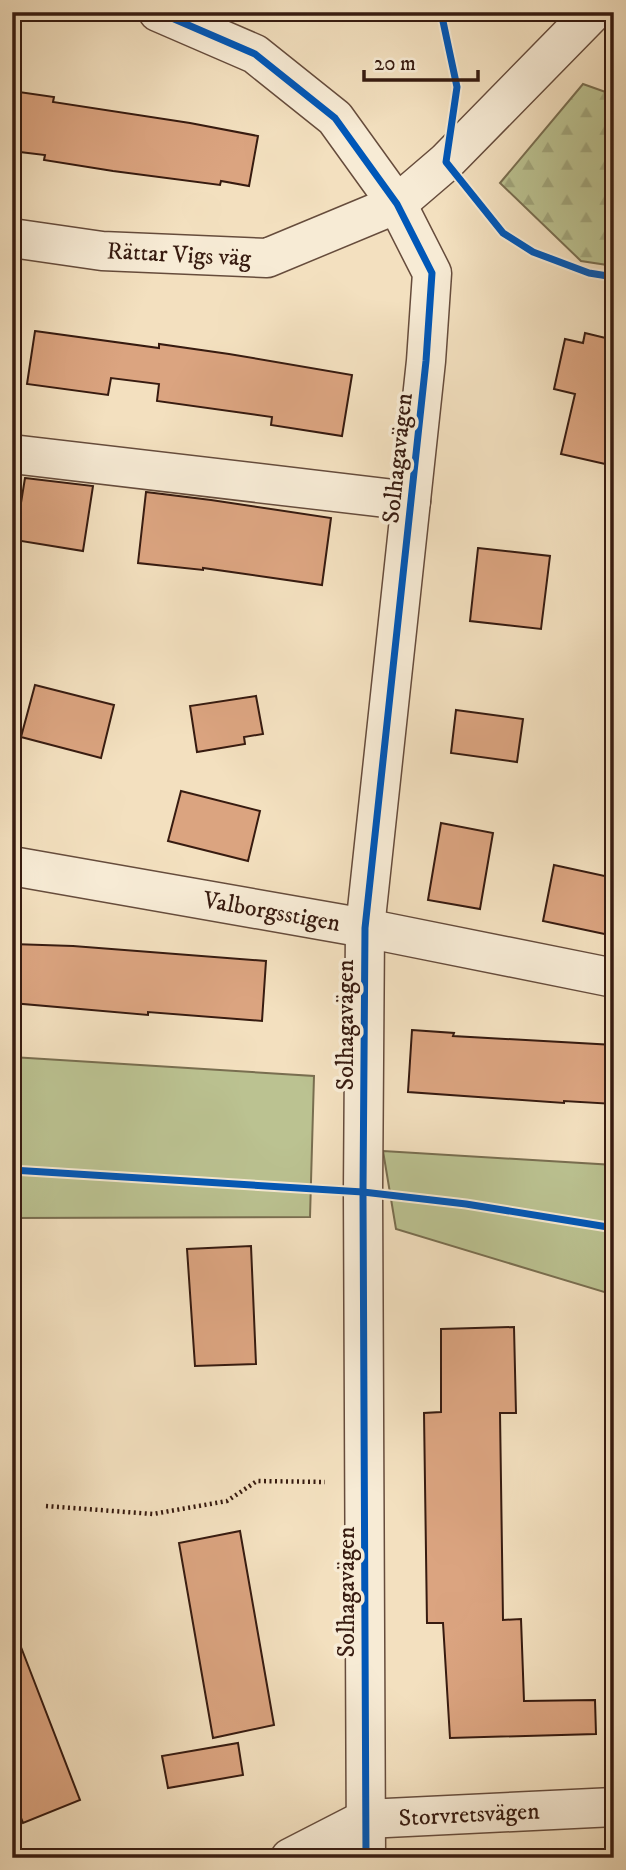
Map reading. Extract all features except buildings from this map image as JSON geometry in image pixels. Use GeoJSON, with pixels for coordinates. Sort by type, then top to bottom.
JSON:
{"type":"FeatureCollection","features":[{"type":"Feature","properties":{"kind":"street","name":"Solhagavägen"},"geometry":{"type":"LineString","coordinates":[[158,12],[255,54],[335,118],[397,204],[432,272],[426,361],[365,928],[363,1178],[366,1858]]}},
{"type":"Feature","properties":{"kind":"street","name":"Rättar Vigs väg"},"geometry":{"type":"LineString","coordinates":[[12,238],[102,251],[267,258],[397,204],[446,162],[593,12]]}},
{"type":"Feature","properties":{"kind":"street","name":"Solhagavägen"},"geometry":{"type":"LineString","coordinates":[[12,454],[411,501]]}},
{"type":"Feature","properties":{"kind":"street","name":"Valborgsstigen"},"geometry":{"type":"LineString","coordinates":[[12,866],[365,928],[614,978]]}},
{"type":"Feature","properties":{"kind":"street","name":"Storvretsvägen"},"geometry":{"type":"LineString","coordinates":[[290,1858],[366,1819],[614,1807]]}},
{"type":"Feature","properties":{"kind":"path"},"geometry":{"type":"LineString","coordinates":[[46,1506],[153,1514],[226,1501],[257,1481],[365,1482]]}},
{"type":"Feature","properties":{"kind":"green space"},"geometry":{"type":"Polygon","coordinates":[[[583,84],[614,95],[614,266],[581,261],[500,183],[583,84]]]}},
{"type":"Feature","properties":{"kind":"green space"},"geometry":{"type":"Polygon","coordinates":[[[12,1057],[314,1076],[310,1217],[12,1218],[12,1057]]]}},
{"type":"Feature","properties":{"kind":"green space"},"geometry":{"type":"Polygon","coordinates":[[[383,1151],[614,1165],[614,1295],[396,1229],[383,1151]]]}},
{"type":"Feature","properties":{"kind":"cycle path"},"geometry":{"type":"LineString","coordinates":[[158,12],[255,54],[335,118],[397,204],[432,273],[426,361],[365,928],[363,1192],[366,1858]]}},
{"type":"Feature","properties":{"kind":"cycle path"},"geometry":{"type":"LineString","coordinates":[[441,12],[457,87],[446,162],[503,233],[533,252],[589,273],[614,277]]}},
{"type":"Feature","properties":{"kind":"cycle path"},"geometry":{"type":"LineString","coordinates":[[12,1170],[363,1192],[466,1204],[614,1228]]}}]}
